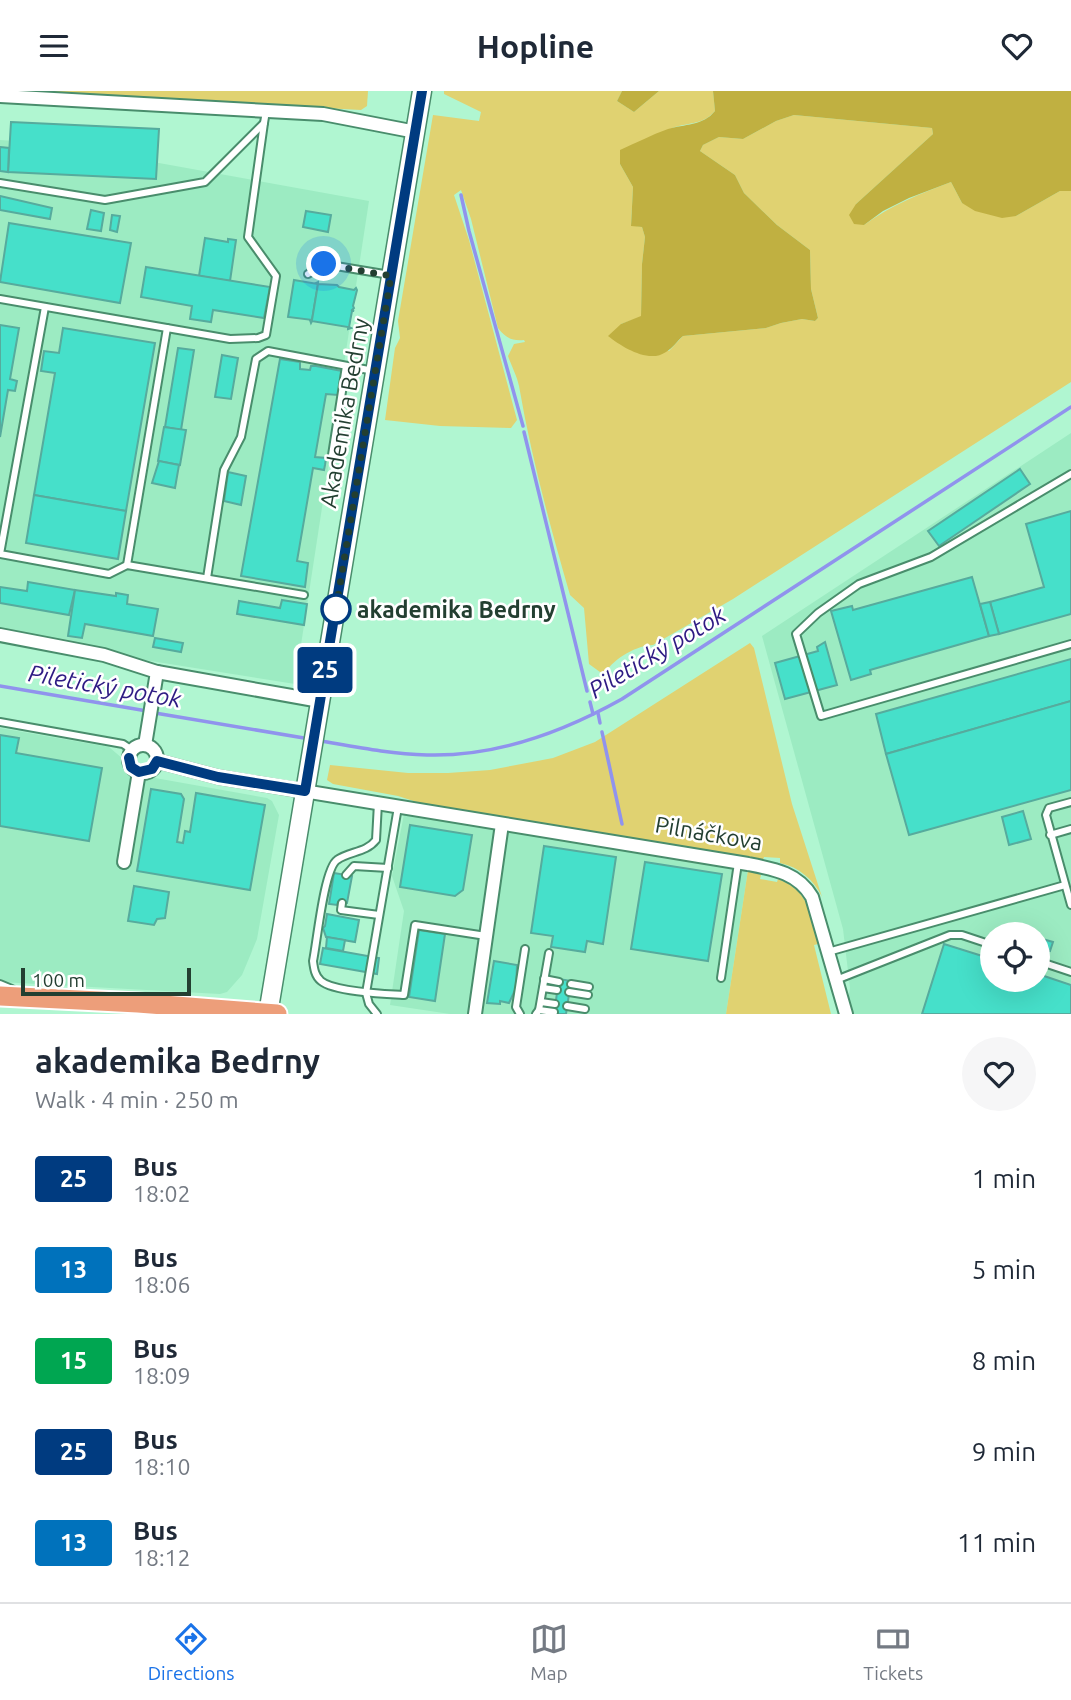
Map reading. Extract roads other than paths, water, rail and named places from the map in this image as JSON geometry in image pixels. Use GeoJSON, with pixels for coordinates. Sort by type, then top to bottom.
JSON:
{"type":"FeatureCollection","features":[{"type":"Feature","properties":{"kind":"main road"},"geometry":{"type":"LineString","coordinates":[[0,996],[271,1014]]}},
{"type":"Feature","properties":{"kind":"street","name":"Akademika Bedrny"},"geometry":{"type":"LineString","coordinates":[[271,1014],[305,791],[422,91]]}},
{"type":"Feature","properties":{"kind":"street"},"geometry":{"type":"LineString","coordinates":[[0,96],[265,117],[323,114],[416,132]]}},
{"type":"Feature","properties":{"kind":"street"},"geometry":{"type":"LineString","coordinates":[[0,635],[104,655],[157,672],[320,701]]}},
{"type":"Feature","properties":{"kind":"street"},"geometry":{"type":"LineString","coordinates":[[145,745],[157,672]]}},
{"type":"Feature","properties":{"kind":"street"},"geometry":{"type":"LineString","coordinates":[[139,772],[129,763],[132,750],[145,745]]}},
{"type":"Feature","properties":{"kind":"street"},"geometry":{"type":"LineString","coordinates":[[139,772],[152,769],[157,761],[156,753],[145,745]]}},
{"type":"Feature","properties":{"kind":"street","name":"Pilnáčkova"},"geometry":{"type":"LineString","coordinates":[[157,761],[218,777],[776,870],[802,882],[812,897],[846,1014]]}},
{"type":"Feature","properties":{"kind":"street"},"geometry":{"type":"LineString","coordinates":[[124,862],[136,820],[139,772]]}},
{"type":"Feature","properties":{"kind":"street"},"geometry":{"type":"LineString","coordinates":[[475,1014],[502,824]]}},
{"type":"Feature","properties":{"kind":"lane"},"geometry":{"type":"LineString","coordinates":[[0,183],[105,200],[205,181],[265,117]]}},
{"type":"Feature","properties":{"kind":"lane"},"geometry":{"type":"LineString","coordinates":[[0,299],[230,339],[266,335],[276,276],[247,237],[265,117]]}},
{"type":"Feature","properties":{"kind":"lane"},"geometry":{"type":"LineString","coordinates":[[308,274],[324,264],[391,276]]}},
{"type":"Feature","properties":{"kind":"lane"},"geometry":{"type":"LineString","coordinates":[[45,307],[0,554],[109,574],[127,565],[304,595]]}},
{"type":"Feature","properties":{"kind":"lane"},"geometry":{"type":"LineString","coordinates":[[127,565],[167,328]]}},
{"type":"Feature","properties":{"kind":"lane"},"geometry":{"type":"LineString","coordinates":[[207,578],[224,470],[241,437],[256,359],[268,351],[375,372]]}},
{"type":"Feature","properties":{"kind":"lane"},"geometry":{"type":"LineString","coordinates":[[332,455],[346,366]]}},
{"type":"Feature","properties":{"kind":"lane"},"geometry":{"type":"LineString","coordinates":[[1071,474],[931,557],[859,584],[818,613],[796,634],[821,716],[1071,645]]}},
{"type":"Feature","properties":{"kind":"lane"},"geometry":{"type":"LineString","coordinates":[[0,722],[123,744],[132,750]]}},
{"type":"Feature","properties":{"kind":"lane"},"geometry":{"type":"LineString","coordinates":[[1071,802],[1052,807],[1047,811],[1046,820],[1071,905]]}},
{"type":"Feature","properties":{"kind":"lane"},"geometry":{"type":"LineString","coordinates":[[378,803],[376,840],[366,849],[339,859],[329,871],[313,961],[316,975],[327,985],[366,993],[404,995],[415,925],[486,939]]}},
{"type":"Feature","properties":{"kind":"lane"},"geometry":{"type":"LineString","coordinates":[[377,1014],[369,1004],[366,993],[398,807]]}},
{"type":"Feature","properties":{"kind":"lane"},"geometry":{"type":"LineString","coordinates":[[1051,835],[1071,829]]}},
{"type":"Feature","properties":{"kind":"lane"},"geometry":{"type":"LineString","coordinates":[[721,978],[738,863]]}},
{"type":"Feature","properties":{"kind":"lane"},"geometry":{"type":"LineString","coordinates":[[346,876],[354,866],[387,868]]}},
{"type":"Feature","properties":{"kind":"lane"},"geometry":{"type":"LineString","coordinates":[[1061,870],[1071,868]]}},
{"type":"Feature","properties":{"kind":"lane"},"geometry":{"type":"LineString","coordinates":[[828,952],[1065,885]]}},
{"type":"Feature","properties":{"kind":"lane"},"geometry":{"type":"LineString","coordinates":[[342,902],[341,910],[379,915]]}},
{"type":"Feature","properties":{"kind":"lane"},"geometry":{"type":"LineString","coordinates":[[836,980],[950,935],[962,935],[980,941]]}},
{"type":"Feature","properties":{"kind":"lane"},"geometry":{"type":"LineString","coordinates":[[520,1014],[516,1007],[525,949]]}},
{"type":"Feature","properties":{"kind":"lane"},"geometry":{"type":"LineString","coordinates":[[549,953],[539,1008],[554,1008]]}},
{"type":"Feature","properties":{"kind":"lane"},"geometry":{"type":"LineString","coordinates":[[1050,965],[1071,972]]}},
{"type":"Feature","properties":{"kind":"lane"},"geometry":{"type":"LineString","coordinates":[[544,979],[559,982]]}},
{"type":"Feature","properties":{"kind":"lane"},"geometry":{"type":"LineString","coordinates":[[0,984],[44,998]]}},
{"type":"Feature","properties":{"kind":"lane"},"geometry":{"type":"LineString","coordinates":[[571,984],[589,987]]}},
{"type":"Feature","properties":{"kind":"lane"},"geometry":{"type":"LineString","coordinates":[[543,988],[557,990]]}},
{"type":"Feature","properties":{"kind":"lane"},"geometry":{"type":"LineString","coordinates":[[569,992],[588,995]]}},
{"type":"Feature","properties":{"kind":"lane"},"geometry":{"type":"LineString","coordinates":[[566,1011],[585,1009]]}},
{"type":"Feature","properties":{"kind":"waterway"},"geometry":{"type":"LineString","coordinates":[[461,195],[523,426]]}},
{"type":"Feature","properties":{"kind":"waterway","name":"Piletický potok"},"geometry":{"type":"LineString","coordinates":[[321,741],[400,753],[452,755],[503,747],[576,722],[622,699],[1071,407]]}},
{"type":"Feature","properties":{"kind":"waterway"},"geometry":{"type":"LineString","coordinates":[[524,432],[587,691]]}},
{"type":"Feature","properties":{"kind":"waterway","name":"Piletický potok"},"geometry":{"type":"LineString","coordinates":[[0,686],[147,711]]}},
{"type":"Feature","properties":{"kind":"waterway"},"geometry":{"type":"LineString","coordinates":[[590,702],[593,714]]}},
{"type":"Feature","properties":{"kind":"waterway","name":"Piletický potok"},"geometry":{"type":"LineString","coordinates":[[155,713],[310,739]]}},
{"type":"Feature","properties":{"kind":"waterway"},"geometry":{"type":"LineString","coordinates":[[598,713],[600,723]]}},
{"type":"Feature","properties":{"kind":"waterway"},"geometry":{"type":"LineString","coordinates":[[602,732],[622,824]]}},
{"type":"Feature","properties":{"kind":"place","name":"akademika Bedrny"},"geometry":{"type":"Point","coordinates":[336,609]}}]}
